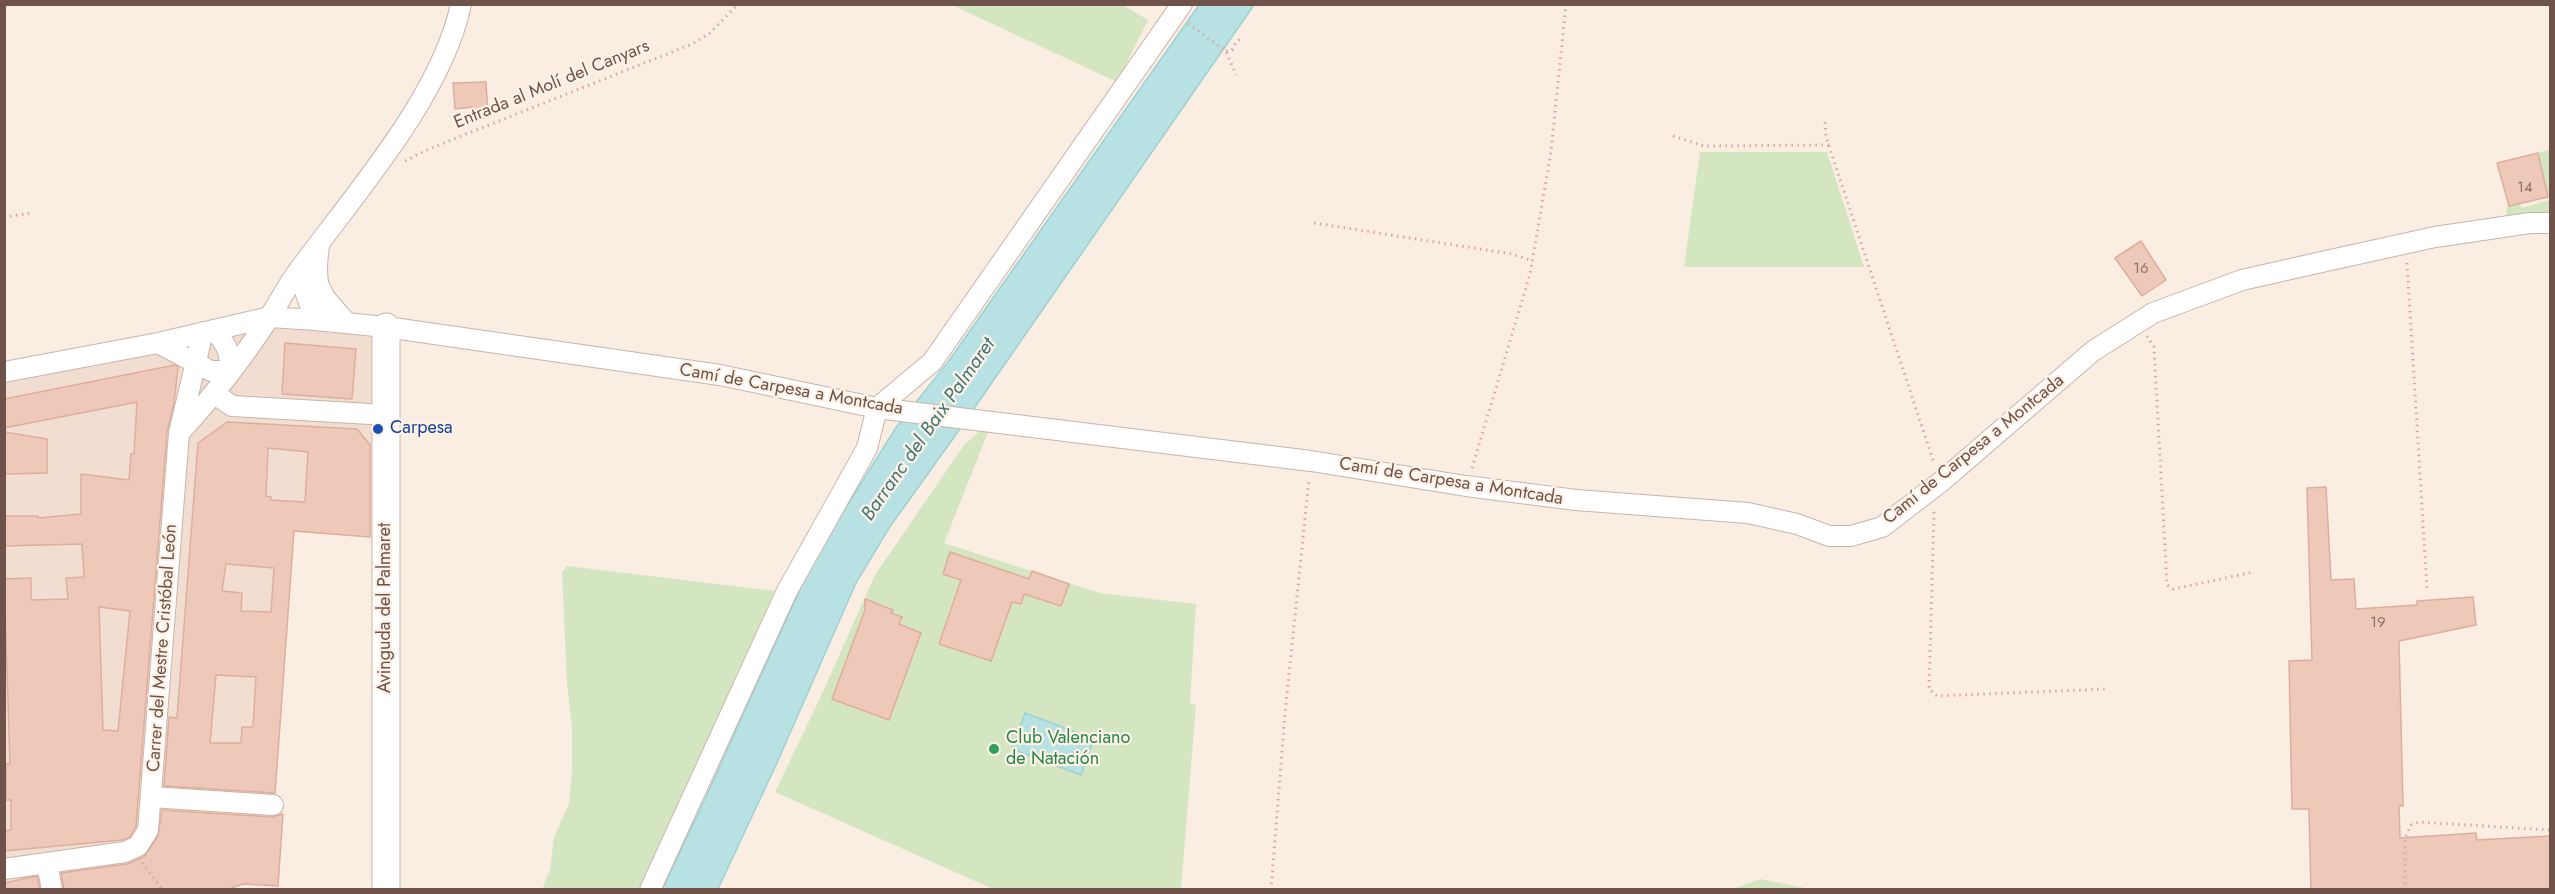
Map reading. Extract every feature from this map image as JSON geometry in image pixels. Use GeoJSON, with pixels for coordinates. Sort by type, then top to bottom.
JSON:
{"type":"FeatureCollection","features":[{"type":"Feature","properties":{"kind":"street"},"geometry":{"type":"LineString","coordinates":[[179,433],[215,394],[270,317],[298,271],[403,127],[441,66],[456,25],[460,4]]}},
{"type":"Feature","properties":{"kind":"street"},"geometry":{"type":"LineString","coordinates":[[650,890],[787,591],[867,448],[884,409],[932,362],[1178,10]]}},
{"type":"Feature","properties":{"kind":"street","name":"Camí de Carpesa a Montcada"},"geometry":{"type":"LineString","coordinates":[[4,372],[158,343],[310,309],[347,323],[720,375],[884,409],[1311,461],[1466,486],[1576,500],[1748,513],[1797,524],[1829,536],[1851,536],[1882,527],[1938,484],[2093,351],[2153,313],[2184,299],[2242,280],[2406,243],[2530,223],[2550,223]]}},
{"type":"Feature","properties":{"kind":"street"},"geometry":{"type":"LineString","coordinates":[[310,309],[320,240]]}},
{"type":"Feature","properties":{"kind":"street"},"geometry":{"type":"LineString","coordinates":[[298,271],[310,309]]}},
{"type":"Feature","properties":{"kind":"street"},"geometry":{"type":"LineString","coordinates":[[310,309],[347,323]]}},
{"type":"Feature","properties":{"kind":"street","name":"Avinguda del Palmaret"},"geometry":{"type":"LineString","coordinates":[[386,327],[386,890]]}},
{"type":"Feature","properties":{"kind":"street"},"geometry":{"type":"LineString","coordinates":[[208,331],[225,342],[230,355],[231,372]]}},
{"type":"Feature","properties":{"kind":"street","name":"Carrer del Mestre Cristóbal León"},"geometry":{"type":"LineString","coordinates":[[130,850],[145,839],[148,830],[179,433],[196,362],[208,331]]}},
{"type":"Feature","properties":{"kind":"street"},"geometry":{"type":"LineString","coordinates":[[158,343],[211,371],[231,372]]}},
{"type":"Feature","properties":{"kind":"street"},"geometry":{"type":"LineString","coordinates":[[215,394],[232,405],[370,414]]}},
{"type":"Feature","properties":{"kind":"street"},"geometry":{"type":"LineString","coordinates":[[152,797],[273,805]]}},
{"type":"Feature","properties":{"kind":"street"},"geometry":{"type":"LineString","coordinates":[[4,869],[130,850]]}},
{"type":"Feature","properties":{"kind":"street"},"geometry":{"type":"LineString","coordinates":[[47,862],[52,890]]}},
{"type":"Feature","properties":{"kind":"path","name":"Entrada al Molí del Canyars"},"geometry":{"type":"LineString","coordinates":[[400,164],[429,149],[693,44],[709,33],[738,4]]}},
{"type":"Feature","properties":{"kind":"path"},"geometry":{"type":"LineString","coordinates":[[1466,486],[1533,261],[1551,152],[1566,4]]}},
{"type":"Feature","properties":{"kind":"path"},"geometry":{"type":"LineString","coordinates":[[1178,10],[1226,51],[1236,75]]}},
{"type":"Feature","properties":{"kind":"path"},"geometry":{"type":"LineString","coordinates":[[1226,51],[1232,50],[1236,42],[1243,37]]}},
{"type":"Feature","properties":{"kind":"path"},"geometry":{"type":"LineString","coordinates":[[1825,122],[1829,145],[1938,484],[1929,689],[1937,696],[2107,689]]}},
{"type":"Feature","properties":{"kind":"path"},"geometry":{"type":"LineString","coordinates":[[1673,136],[1704,146],[1829,145]]}},
{"type":"Feature","properties":{"kind":"path"},"geometry":{"type":"LineString","coordinates":[[4,217],[32,213]]}},
{"type":"Feature","properties":{"kind":"path"},"geometry":{"type":"LineString","coordinates":[[1314,224],[1512,254],[1533,261]]}},
{"type":"Feature","properties":{"kind":"path"},"geometry":{"type":"LineString","coordinates":[[2406,243],[2427,588]]}},
{"type":"Feature","properties":{"kind":"path"},"geometry":{"type":"LineString","coordinates":[[2139,322],[2154,347],[2167,585],[2174,589],[2254,572]]}},
{"type":"Feature","properties":{"kind":"path"},"geometry":{"type":"LineString","coordinates":[[1271,890],[1285,714],[1311,461]]}},
{"type":"Feature","properties":{"kind":"path"},"geometry":{"type":"LineString","coordinates":[[2405,890],[2404,838],[2411,825],[2419,822],[2550,830]]}},
{"type":"Feature","properties":{"kind":"path"},"geometry":{"type":"LineString","coordinates":[[130,850],[163,890]]}},
{"type":"Feature","properties":{"kind":"shaded area"},"geometry":{"type":"Polygon","coordinates":[[[270,317],[386,327],[385,538],[294,532],[273,805],[283,814],[278,886],[243,884],[226,890],[5,890],[5,372],[270,317]]]}},
{"type":"Feature","properties":{"kind":"green space"},"geometry":{"type":"Polygon","coordinates":[[[952,5],[1123,5],[1148,20],[1117,82],[952,5]]]}},
{"type":"Feature","properties":{"kind":"green space"},"geometry":{"type":"Polygon","coordinates":[[[2550,149],[2550,216],[2506,217],[2507,206],[2519,202],[2522,208],[2549,200],[2535,154],[2550,149]]]}},
{"type":"Feature","properties":{"kind":"green space"},"geometry":{"type":"Polygon","coordinates":[[[1700,152],[1827,152],[1864,267],[1684,267],[1700,152]]]}},
{"type":"Feature","properties":{"kind":"green space","name":"Club Valenciano de Natación"},"geometry":{"type":"Polygon","coordinates":[[[989,430],[944,543],[1100,593],[1196,604],[1190,704],[1196,705],[1181,889],[993,889],[775,792],[875,575],[964,445],[980,431],[989,430]]]}},
{"type":"Feature","properties":{"kind":"green space"},"geometry":{"type":"Polygon","coordinates":[[[567,566],[775,591],[640,889],[542,890],[550,870],[554,837],[569,804],[572,772],[572,727],[567,683],[562,572],[567,566]]]}},
{"type":"Feature","properties":{"kind":"green space"},"geometry":{"type":"Polygon","coordinates":[[[1760,879],[1810,889],[1733,889],[1760,879]]]}},
{"type":"Feature","properties":{"kind":"water","name":"Barranc del Baix Palmaret"},"geometry":{"type":"Polygon","coordinates":[[[1199,5],[1254,5],[889,528],[856,583],[776,765],[718,889],[662,890],[811,565],[841,515],[897,426],[948,362],[1199,5]]]}},
{"type":"Feature","properties":{"kind":"water"},"geometry":{"type":"Polygon","coordinates":[[[1025,713],[1094,739],[1081,775],[1012,749],[1025,713]]]}},
{"type":"Feature","properties":{"kind":"building"},"geometry":{"type":"Polygon","coordinates":[[[486,82],[488,116],[473,123],[473,107],[455,109],[453,83],[486,82]]]}},
{"type":"Feature","properties":{"kind":"building"},"geometry":{"type":"Polygon","coordinates":[[[2538,153],[2548,197],[2509,206],[2497,163],[2538,153]]]}},
{"type":"Feature","properties":{"kind":"building"},"geometry":{"type":"Polygon","coordinates":[[[2141,241],[2166,280],[2142,296],[2115,258],[2141,241]]]}},
{"type":"Feature","properties":{"kind":"building"},"geometry":{"type":"Polygon","coordinates":[[[285,343],[356,349],[352,399],[282,394],[285,343]]]}},
{"type":"Feature","properties":{"kind":"building"},"geometry":{"type":"Polygon","coordinates":[[[175,365],[178,367],[174,403],[167,432],[136,826],[130,837],[122,840],[4,851],[4,831],[11,830],[11,800],[6,800],[6,764],[10,764],[4,579],[31,578],[31,600],[68,599],[66,578],[84,577],[82,544],[4,546],[4,516],[38,516],[38,518],[81,514],[81,474],[129,480],[131,454],[134,454],[137,402],[4,428],[4,399],[175,365]],[[99,607],[103,730],[118,731],[130,611],[99,607]]]}},
{"type":"Feature","properties":{"kind":"building"},"geometry":{"type":"Polygon","coordinates":[[[227,422],[357,429],[370,445],[370,537],[294,531],[275,793],[164,786],[169,717],[177,718],[198,443],[227,422]],[[268,448],[266,496],[271,497],[271,500],[305,502],[308,452],[268,448]],[[226,564],[222,591],[242,593],[241,611],[271,612],[274,568],[226,564]],[[216,675],[210,743],[241,743],[242,727],[253,727],[256,677],[216,675]]]}},
{"type":"Feature","properties":{"kind":"building"},"geometry":{"type":"Polygon","coordinates":[[[4,432],[47,439],[47,473],[4,474],[4,432]]]}},
{"type":"Feature","properties":{"kind":"building"},"geometry":{"type":"Polygon","coordinates":[[[2326,487],[2331,580],[2354,579],[2356,609],[2417,605],[2417,601],[2473,597],[2476,625],[2399,641],[2403,806],[2399,806],[2400,838],[2476,833],[2477,840],[2550,836],[2550,890],[2311,890],[2309,809],[2292,809],[2289,661],[2312,660],[2307,488],[2326,487]]]}},
{"type":"Feature","properties":{"kind":"building"},"geometry":{"type":"Polygon","coordinates":[[[950,552],[1029,579],[1032,571],[1069,584],[1061,606],[1024,594],[1021,604],[1012,602],[991,661],[939,644],[961,580],[943,574],[950,552]]]}},
{"type":"Feature","properties":{"kind":"building"},"geometry":{"type":"Polygon","coordinates":[[[865,599],[893,610],[891,613],[902,617],[899,624],[921,633],[889,720],[832,699],[865,610],[865,599]]]}},
{"type":"Feature","properties":{"kind":"building"},"geometry":{"type":"Polygon","coordinates":[[[162,810],[272,817],[283,814],[278,886],[243,884],[226,890],[64,890],[61,873],[127,864],[144,857],[158,836],[162,810]]]}},
{"type":"Feature","properties":{"kind":"building"},"geometry":{"type":"Polygon","coordinates":[[[37,876],[40,890],[4,890],[4,883],[37,876]]]}},
{"type":"Feature","properties":{"kind":"place","name":"Carpesa"},"geometry":{"type":"Point","coordinates":[378,429]}},
{"type":"Feature","properties":{"kind":"place","name":"Club Valenciano de Natación"},"geometry":{"type":"Point","coordinates":[994,749]}}]}
